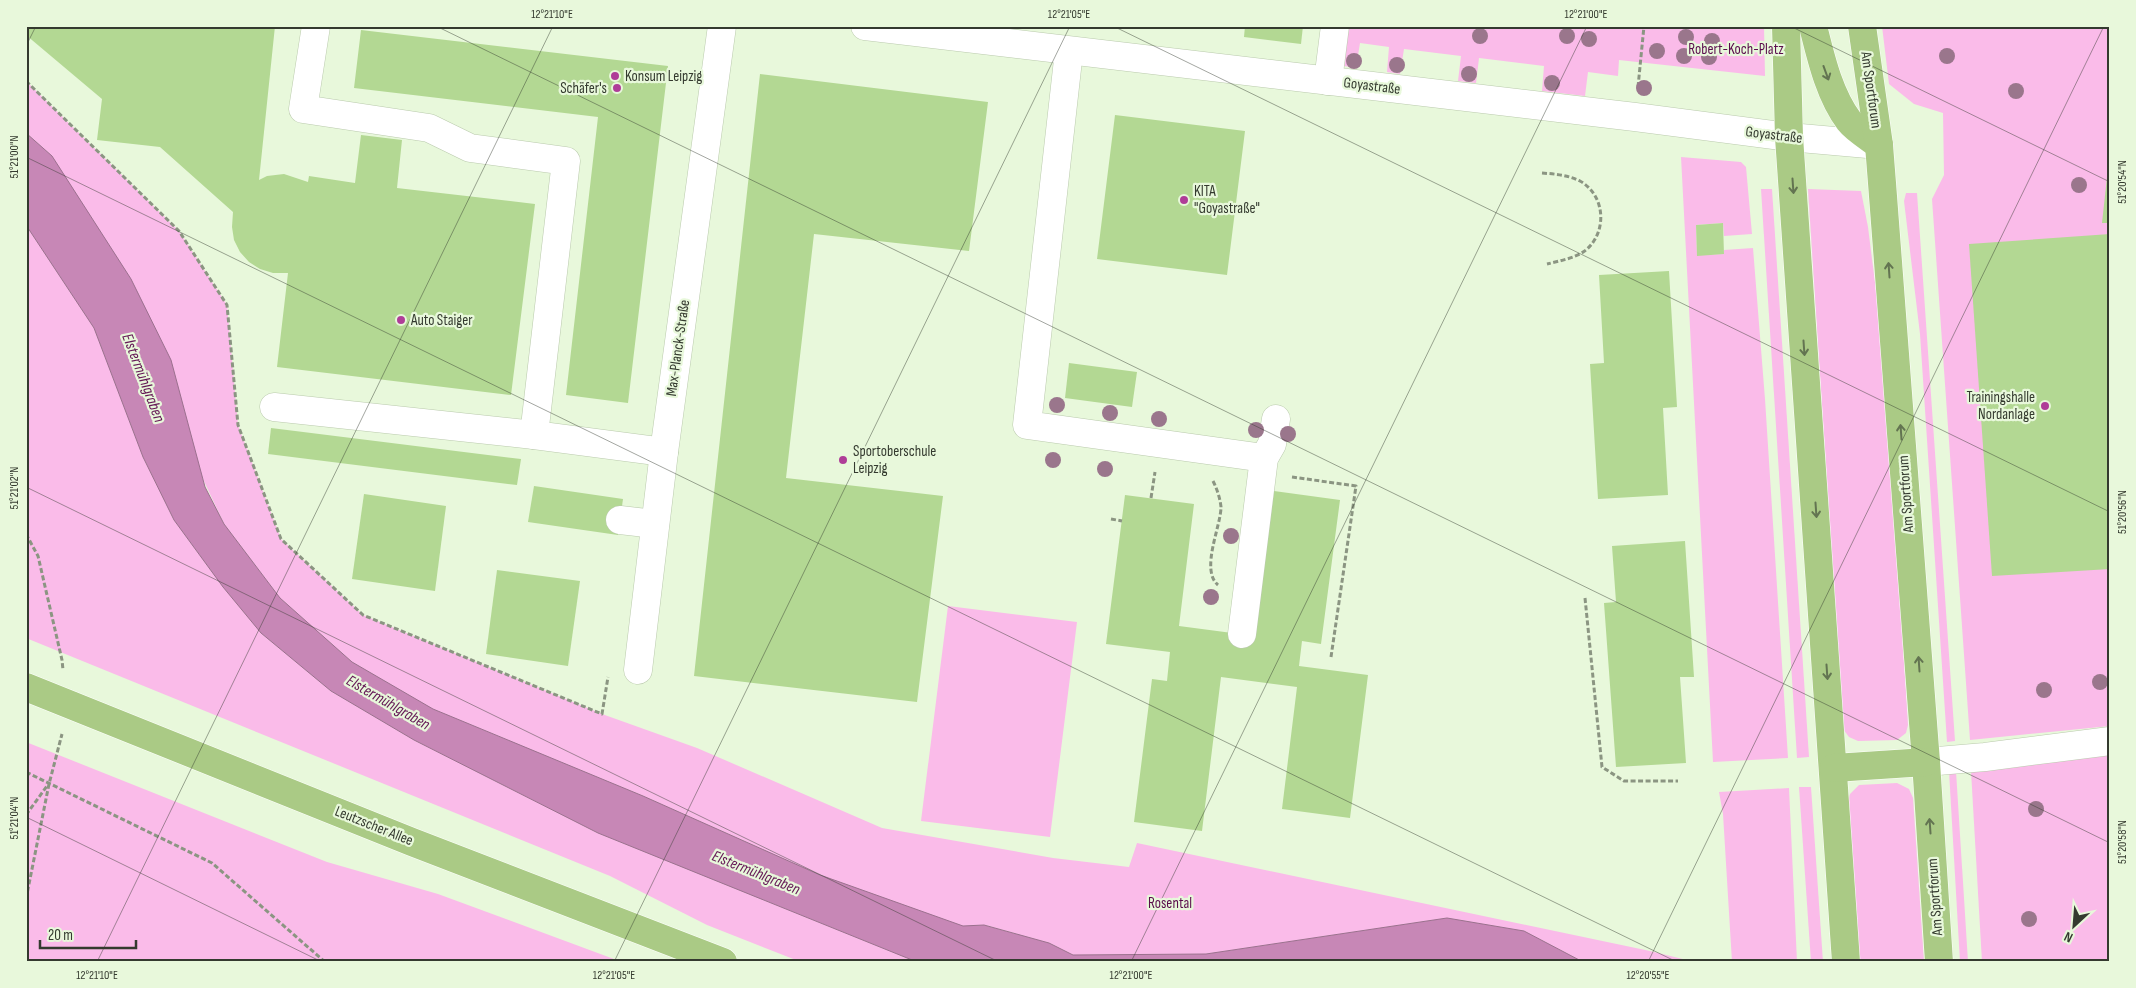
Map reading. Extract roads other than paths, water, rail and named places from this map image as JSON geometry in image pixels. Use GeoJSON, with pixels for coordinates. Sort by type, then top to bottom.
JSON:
{"type":"FeatureCollection","features":[{"type":"Feature","properties":{"kind":"main road"},"geometry":{"type":"LineString","coordinates":[[1786,26],[1789,137],[1846,962]]}},
{"type":"Feature","properties":{"kind":"main road"},"geometry":{"type":"LineString","coordinates":[[1813,26],[1820,57],[1833,90],[1849,121],[1879,145]]}},
{"type":"Feature","properties":{"kind":"main road","name":"Am Sportforum"},"geometry":{"type":"LineString","coordinates":[[1862,26],[1879,145],[1926,762],[1939,962]]}},
{"type":"Feature","properties":{"kind":"main road","name":"Leutzscher Allee"},"geometry":{"type":"LineString","coordinates":[[26,687],[412,842],[723,962]]}},
{"type":"Feature","properties":{"kind":"main road"},"geometry":{"type":"LineString","coordinates":[[1834,768],[1926,762]]}},
{"type":"Feature","properties":{"kind":"street"},"geometry":{"type":"LineString","coordinates":[[316,26],[303,109],[429,128],[470,148],[566,161],[534,435]]}},
{"type":"Feature","properties":{"kind":"street","name":"Max-Planck-Straße"},"geometry":{"type":"LineString","coordinates":[[638,670],[664,452],[722,26]]}},
{"type":"Feature","properties":{"kind":"street","name":"Goyastraße"},"geometry":{"type":"LineString","coordinates":[[865,26],[1789,137],[1879,145]]}},
{"type":"Feature","properties":{"kind":"street"},"geometry":{"type":"LineString","coordinates":[[1328,82],[1335,26]]}},
{"type":"Feature","properties":{"kind":"street"},"geometry":{"type":"LineString","coordinates":[[1069,51],[1027,425],[1263,466]]}},
{"type":"Feature","properties":{"kind":"street"},"geometry":{"type":"LineString","coordinates":[[274,407],[534,435],[664,452]]}},
{"type":"Feature","properties":{"kind":"street"},"geometry":{"type":"LineString","coordinates":[[1242,634],[1263,466],[1272,444],[1276,419]]}},
{"type":"Feature","properties":{"kind":"street"},"geometry":{"type":"LineString","coordinates":[[620,520],[655,524]]}},
{"type":"Feature","properties":{"kind":"street"},"geometry":{"type":"LineString","coordinates":[[1926,762],[1985,757],[2110,740]]}},
{"type":"Feature","properties":{"kind":"water","name":"Elstermühlgraben"},"geometry":{"type":"Polygon","coordinates":[[[26,133],[52,156],[131,279],[171,360],[205,487],[224,524],[280,598],[352,662],[433,709],[643,796],[820,875],[963,926],[984,925],[1049,943],[1073,955],[1206,954],[1447,918],[1524,931],[1583,962],[917,962],[598,833],[414,740],[331,691],[261,633],[223,587],[174,520],[143,457],[94,328],[26,225],[26,133]]]}},
{"type":"Feature","properties":{"kind":"place","name":"Konsum Leipzig"},"geometry":{"type":"Point","coordinates":[615,76]}},
{"type":"Feature","properties":{"kind":"place","name":"Schäfer's"},"geometry":{"type":"Point","coordinates":[617,88]}},
{"type":"Feature","properties":{"kind":"place","name":"KITA \"Goyastraße\""},"geometry":{"type":"Point","coordinates":[1184,200]}},
{"type":"Feature","properties":{"kind":"place","name":"Auto Staiger"},"geometry":{"type":"Point","coordinates":[401,320]}},
{"type":"Feature","properties":{"kind":"place","name":"Trainingshalle Nordanlage"},"geometry":{"type":"Point","coordinates":[2045,406]}},
{"type":"Feature","properties":{"kind":"place","name":"Sportoberschule Leipzig"},"geometry":{"type":"Point","coordinates":[843,460]}},
{"type":"Feature","properties":{"kind":"park label","name":"Robert-Koch-Platz"},"geometry":{"type":"Point","coordinates":[1736,49]}},
{"type":"Feature","properties":{"kind":"park label","name":"Rosental"},"geometry":{"type":"Point","coordinates":[1170,903]}}]}
